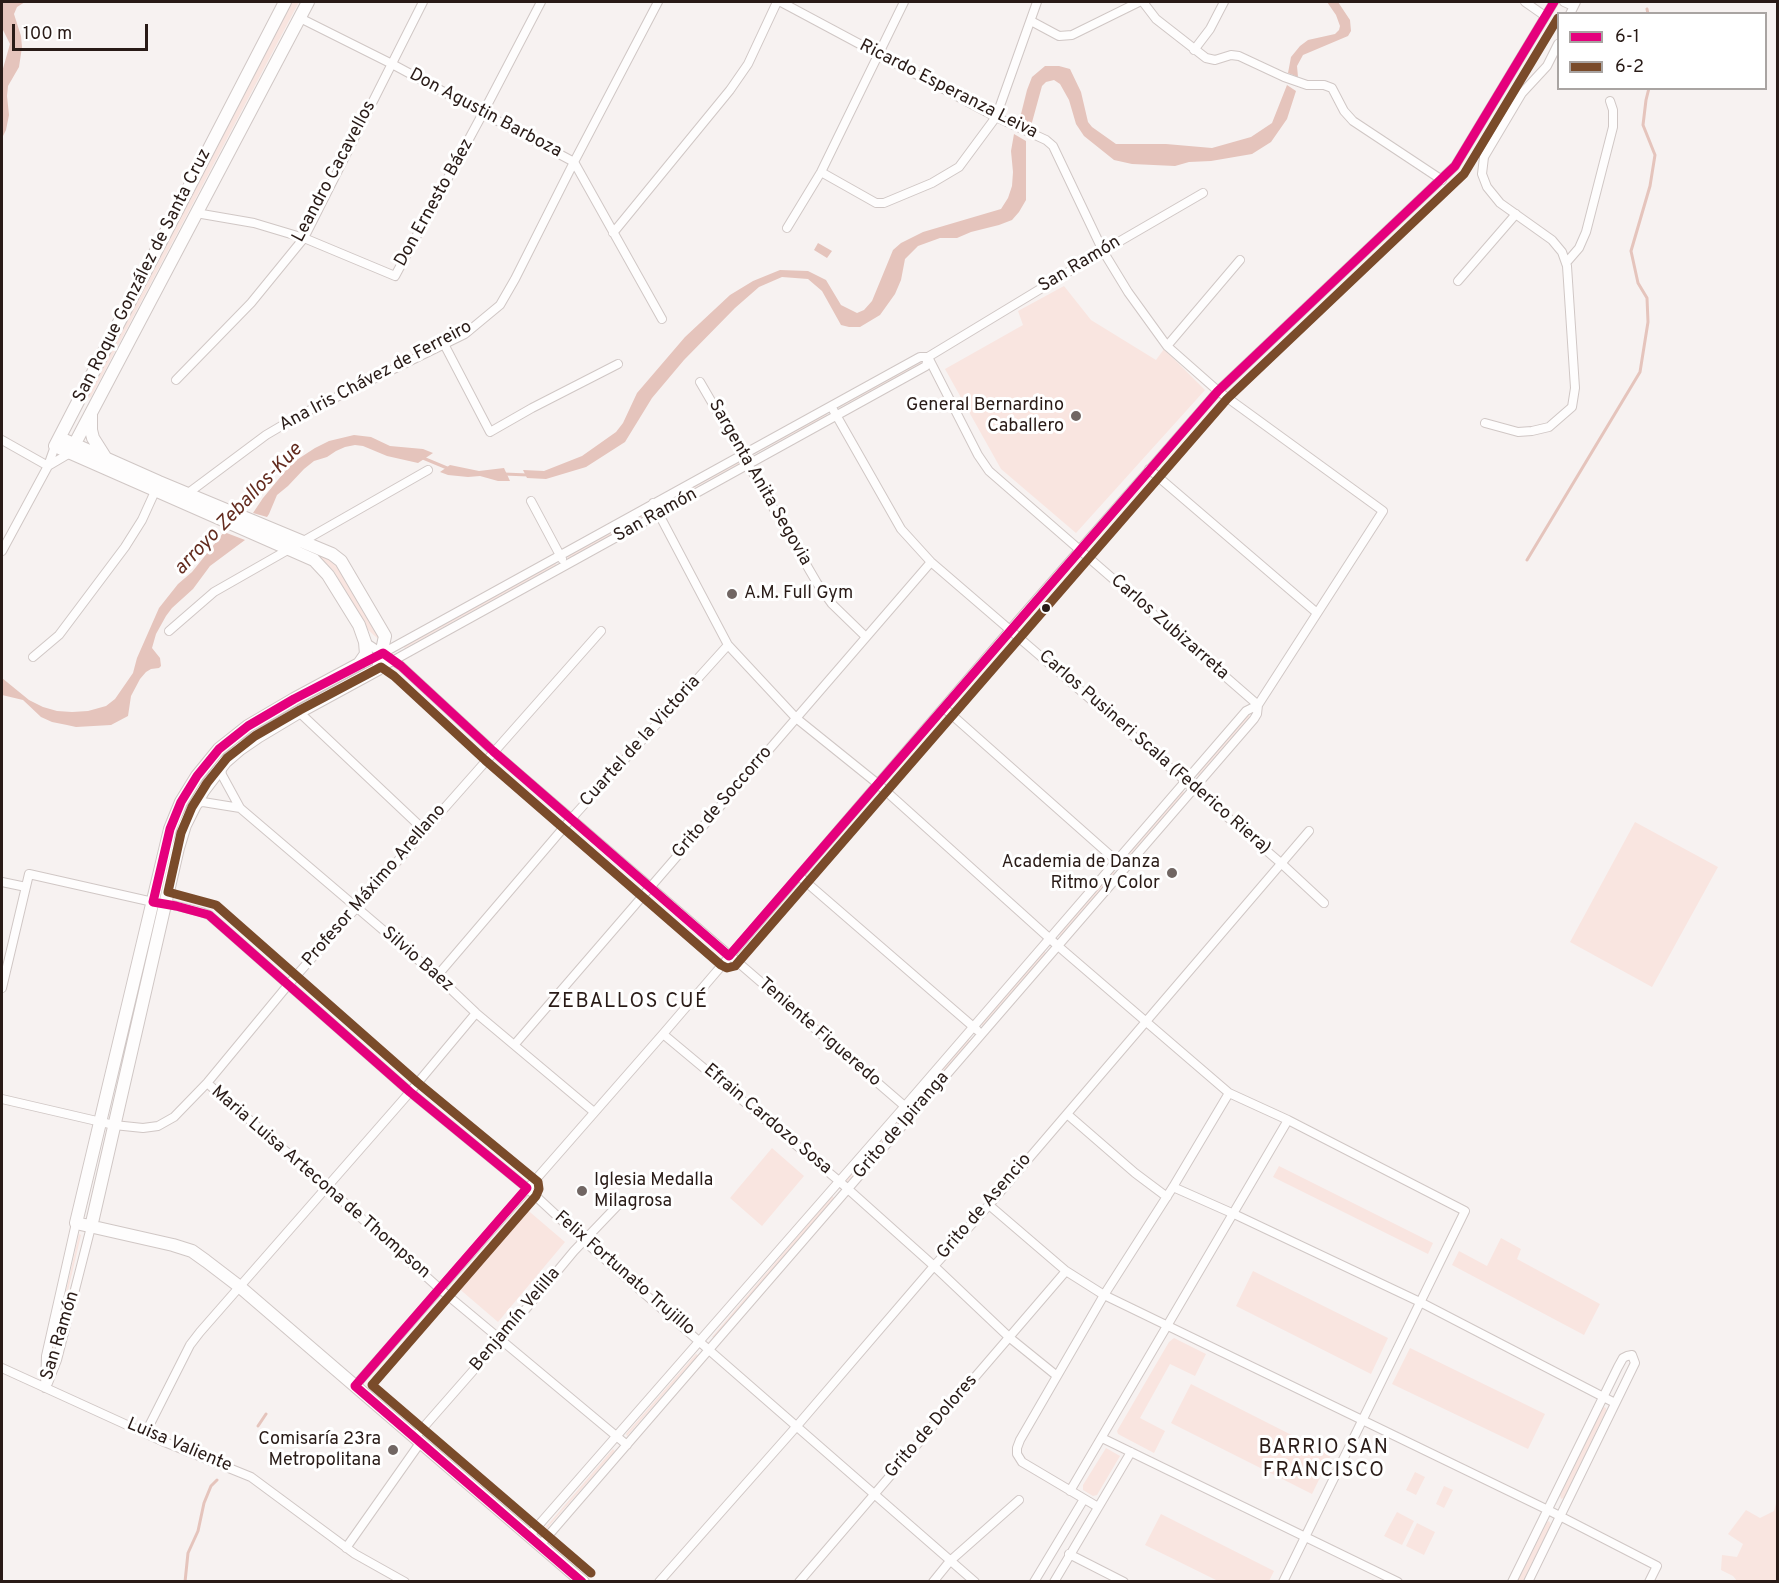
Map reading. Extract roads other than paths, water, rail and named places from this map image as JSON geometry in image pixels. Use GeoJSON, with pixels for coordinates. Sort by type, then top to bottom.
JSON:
{"type":"FeatureCollection","features":[{"type":"Feature","properties":{"kind":"street","name":"San Roque González de Santa Cruz"},"geometry":{"type":"LineString","coordinates":[[2,551],[48,466],[57,442],[285,2]]}},
{"type":"Feature","properties":{"kind":"street"},"geometry":{"type":"LineString","coordinates":[[2,440],[48,466],[72,449],[308,2]]}},
{"type":"Feature","properties":{"kind":"street","name":"Leandro Cacavellos"},"geometry":{"type":"LineString","coordinates":[[176,380],[250,303],[304,238],[423,2]]}},
{"type":"Feature","properties":{"kind":"street","name":"Don Ernesto Báez"},"geometry":{"type":"LineString","coordinates":[[304,238],[395,276],[541,2]]}},
{"type":"Feature","properties":{"kind":"street","name":"Ana Iris Chávez de Ferreiro"},"geometry":{"type":"LineString","coordinates":[[184,498],[266,435],[300,415],[465,334],[500,305],[658,2]]}},
{"type":"Feature","properties":{"kind":"street"},"geometry":{"type":"LineString","coordinates":[[613,233],[730,90],[748,64],[779,2]]}},
{"type":"Feature","properties":{"kind":"street","name":"Ricardo Esperanza Leiva"},"geometry":{"type":"LineString","coordinates":[[779,2],[996,117],[1046,140],[1053,146],[1103,251],[1128,292],[1167,346],[1218,391],[1383,511]]}},
{"type":"Feature","properties":{"kind":"street"},"geometry":{"type":"LineString","coordinates":[[787,228],[820,172],[904,2]]}},
{"type":"Feature","properties":{"kind":"street"},"geometry":{"type":"LineString","coordinates":[[820,172],[876,203],[884,203],[932,183],[958,167],[996,117],[1037,2]]}},
{"type":"Feature","properties":{"kind":"street"},"geometry":{"type":"LineString","coordinates":[[1031,21],[1059,36],[1072,35],[1141,2],[1156,19],[1206,58],[1215,60],[1231,55],[1239,56],[1307,85],[1324,85],[1332,88],[1344,111],[1353,121],[1442,180]]}},
{"type":"Feature","properties":{"kind":"street"},"geometry":{"type":"LineString","coordinates":[[1194,50],[1210,29],[1224,2]]}},
{"type":"Feature","properties":{"kind":"street"},"geometry":{"type":"LineString","coordinates":[[1525,2],[1545,16]]}},
{"type":"Feature","properties":{"kind":"street"},"geometry":{"type":"LineString","coordinates":[[355,1386],[663,1034],[1010,629],[1218,391],[1455,166],[1554,2]]}},
{"type":"Feature","properties":{"kind":"street"},"geometry":{"type":"LineString","coordinates":[[1564,2],[1573,7]]}},
{"type":"Feature","properties":{"kind":"street","name":"Don Agustin Barboza"},"geometry":{"type":"LineString","coordinates":[[300,18],[392,64],[574,162],[662,319]]}},
{"type":"Feature","properties":{"kind":"street"},"geometry":{"type":"LineString","coordinates":[[1485,423],[1518,432],[1532,431],[1549,427],[1572,407],[1575,388],[1566,262],[1562,252],[1552,240],[1500,203],[1486,187],[1482,174],[1484,157],[1522,93],[1547,66],[1557,46]]}},
{"type":"Feature","properties":{"kind":"street"},"geometry":{"type":"LineString","coordinates":[[1566,262],[1579,248],[1586,232],[1613,127],[1613,110],[1610,101]]}},
{"type":"Feature","properties":{"kind":"street","name":"San Ramón"},"geometry":{"type":"LineString","coordinates":[[45,1388],[46,1356],[76,1223],[159,902],[185,825],[195,804],[225,762],[259,736],[378,669],[392,653],[560,555],[920,357],[928,357],[1203,193]]}},
{"type":"Feature","properties":{"kind":"street"},"geometry":{"type":"LineString","coordinates":[[196,213],[254,223],[304,238]]}},
{"type":"Feature","properties":{"kind":"street"},"geometry":{"type":"LineString","coordinates":[[1458,280],[1516,214]]}},
{"type":"Feature","properties":{"kind":"street"},"geometry":{"type":"LineString","coordinates":[[1167,346],[1240,260]]}},
{"type":"Feature","properties":{"kind":"street"},"geometry":{"type":"LineString","coordinates":[[444,344],[490,432],[618,364]]}},
{"type":"Feature","properties":{"kind":"street","name":"San Ramón"},"geometry":{"type":"LineString","coordinates":[[45,1388],[57,1360],[114,1125],[159,902],[170,830],[181,802],[197,776],[219,749],[257,721],[294,699],[359,664],[392,653],[566,565],[837,416],[926,366],[928,357]]}},
{"type":"Feature","properties":{"kind":"street","name":"Carlos Zubizarreta"},"geometry":{"type":"LineString","coordinates":[[928,357],[978,455],[990,471],[1258,705]]}},
{"type":"Feature","properties":{"kind":"street","name":"Sargenta Anita Segovia"},"geometry":{"type":"LineString","coordinates":[[700,382],[817,584],[832,604],[866,637]]}},
{"type":"Feature","properties":{"kind":"street","name":"Carlos Pusineri Scala (Federico Riera)"},"geometry":{"type":"LineString","coordinates":[[831,406],[901,529],[931,562],[1282,864],[1324,903]]}},
{"type":"Feature","properties":{"kind":"street"},"geometry":{"type":"LineString","coordinates":[[91,412],[93,438],[105,458]]}},
{"type":"Feature","properties":{"kind":"street"},"geometry":{"type":"LineString","coordinates":[[57,442],[231,519],[268,533],[302,541],[332,554],[341,561],[392,653]]}},
{"type":"Feature","properties":{"kind":"street"},"geometry":{"type":"LineString","coordinates":[[72,449],[105,458],[157,487]]}},
{"type":"Feature","properties":{"kind":"street"},"geometry":{"type":"LineString","coordinates":[[1149,469],[1317,613]]}},
{"type":"Feature","properties":{"kind":"street"},"geometry":{"type":"LineString","coordinates":[[169,631],[214,592],[428,470]]}},
{"type":"Feature","properties":{"kind":"street"},"geometry":{"type":"LineString","coordinates":[[33,657],[59,635],[125,547],[142,520],[157,487]]}},
{"type":"Feature","properties":{"kind":"street"},"geometry":{"type":"LineString","coordinates":[[531,501],[566,565]]}},
{"type":"Feature","properties":{"kind":"street"},"geometry":{"type":"LineString","coordinates":[[653,503],[728,645],[796,718],[878,784],[1058,946],[1229,1093],[1288,1120],[1465,1211],[1283,1581]]}},
{"type":"Feature","properties":{"kind":"street","name":"Grito de Ipiranga"},"geometry":{"type":"LineString","coordinates":[[541,1544],[1254,718],[1258,705],[1383,511]]}},
{"type":"Feature","properties":{"kind":"street"},"geometry":{"type":"LineString","coordinates":[[268,533],[314,560],[328,575],[359,625],[365,642],[366,654],[359,664]]}},
{"type":"Feature","properties":{"kind":"street","name":"Grito de Soccorro"},"geometry":{"type":"LineString","coordinates":[[515,1044],[931,562]]}},
{"type":"Feature","properties":{"kind":"street","name":"Profesor Máximo Arellano"},"geometry":{"type":"LineString","coordinates":[[2,1099],[114,1125],[143,1128],[158,1126],[174,1118],[207,1083],[356,907],[601,631]]}},
{"type":"Feature","properties":{"kind":"street","name":"Teniente Figueredo"},"geometry":{"type":"LineString","coordinates":[[365,642],[392,653],[493,751],[913,1113]]}},
{"type":"Feature","properties":{"kind":"street","name":"Cuartel de la Victoria"},"geometry":{"type":"LineString","coordinates":[[437,976],[571,819],[728,645]]}},
{"type":"Feature","properties":{"kind":"street","name":"Grito de Ipiranga"},"geometry":{"type":"LineString","coordinates":[[530,1535],[1246,711],[1258,705]]}},
{"type":"Feature","properties":{"kind":"street"},"geometry":{"type":"LineString","coordinates":[[944,708],[1125,868]]}},
{"type":"Feature","properties":{"kind":"street"},"geometry":{"type":"LineString","coordinates":[[299,712],[424,830]]}},
{"type":"Feature","properties":{"kind":"street","name":"Silvio Baez"},"geometry":{"type":"LineString","coordinates":[[220,768],[240,808],[594,1112]]}},
{"type":"Feature","properties":{"kind":"street"},"geometry":{"type":"LineString","coordinates":[[195,804],[203,802],[240,808]]}},
{"type":"Feature","properties":{"kind":"street","name":"Grito de Asencio"},"geometry":{"type":"LineString","coordinates":[[659,1581],[989,1205],[1309,831]]}},
{"type":"Feature","properties":{"kind":"street","name":"Felix Fortunato Trujillo"},"geometry":{"type":"LineString","coordinates":[[26,887],[29,874],[209,915],[410,1092],[527,1188],[796,1427],[975,1581]]}},
{"type":"Feature","properties":{"kind":"street"},"geometry":{"type":"LineString","coordinates":[[799,876],[982,1034]]}},
{"type":"Feature","properties":{"kind":"street"},"geometry":{"type":"LineString","coordinates":[[2,882],[26,887],[3,969],[2,988]]}},
{"type":"Feature","properties":{"kind":"street"},"geometry":{"type":"LineString","coordinates":[[146,1432],[190,1346],[476,1013]]}},
{"type":"Feature","properties":{"kind":"street","name":"Efrain Cardozo Sosa"},"geometry":{"type":"LineString","coordinates":[[663,1034],[839,1181],[1010,1338],[1057,1376]]}},
{"type":"Feature","properties":{"kind":"street","name":"Maria Luisa Artecona de Thompson"},"geometry":{"type":"LineString","coordinates":[[207,1083],[327,1186],[440,1289],[627,1445]]}},
{"type":"Feature","properties":{"kind":"street"},"geometry":{"type":"LineString","coordinates":[[1098,1507],[1022,1462],[1017,1454],[1017,1448],[1104,1295],[1167,1197],[1229,1093]]}},
{"type":"Feature","properties":{"kind":"street"},"geometry":{"type":"LineString","coordinates":[[1067,1114],[1135,1173],[1167,1197]]}},
{"type":"Feature","properties":{"kind":"street"},"geometry":{"type":"LineString","coordinates":[[1070,1491],[1288,1120]]}},
{"type":"Feature","properties":{"kind":"street"},"geometry":{"type":"LineString","coordinates":[[1173,1187],[1420,1302],[1615,1403]]}},
{"type":"Feature","properties":{"kind":"street","name":"Benjamín Velilla"},"geometry":{"type":"LineString","coordinates":[[346,1548],[417,1440],[584,1241],[618,1205]]}},
{"type":"Feature","properties":{"kind":"street"},"geometry":{"type":"LineString","coordinates":[[989,1205],[1066,1271],[1104,1295],[1548,1510],[1657,1566],[1649,1581]]}},
{"type":"Feature","properties":{"kind":"street"},"geometry":{"type":"LineString","coordinates":[[76,1223],[192,1251],[240,1287],[583,1581]]}},
{"type":"Feature","properties":{"kind":"street","name":"Grito de Dolores"},"geometry":{"type":"LineString","coordinates":[[799,1581],[1066,1271]]}},
{"type":"Feature","properties":{"kind":"street"},"geometry":{"type":"LineString","coordinates":[[1512,1581],[1618,1367],[1623,1358],[1632,1355],[1635,1363],[1528,1581]]}},
{"type":"Feature","properties":{"kind":"street","name":"Luisa Valiente"},"geometry":{"type":"LineString","coordinates":[[2,1368],[162,1441],[251,1477],[346,1548],[405,1581]]}},
{"type":"Feature","properties":{"kind":"street"},"geometry":{"type":"LineString","coordinates":[[1102,1438],[1398,1581]]}},
{"type":"Feature","properties":{"kind":"street"},"geometry":{"type":"LineString","coordinates":[[1054,1581],[1131,1452]]}},
{"type":"Feature","properties":{"kind":"street"},"geometry":{"type":"LineString","coordinates":[[1034,1581],[1084,1499]]}},
{"type":"Feature","properties":{"kind":"street"},"geometry":{"type":"LineString","coordinates":[[933,1581],[950,1561],[1019,1500]]}},
{"type":"Feature","properties":{"kind":"street"},"geometry":{"type":"LineString","coordinates":[[1069,1554],[1124,1581]]}},
{"type":"Feature","properties":{"kind":"waterway"},"geometry":{"type":"LineString","coordinates":[[1527,560],[1640,372],[1648,322],[1647,298],[1638,283],[1631,251],[1650,186],[1655,155],[1643,125],[1648,90]]}},
{"type":"Feature","properties":{"kind":"waterway","name":"arroyo Zeballos-Kue"},"geometry":{"type":"LineString","coordinates":[[423,458],[447,468]]}},
{"type":"Feature","properties":{"kind":"waterway","name":"arroyo Zeballos-Kue"},"geometry":{"type":"LineString","coordinates":[[504,474],[528,475]]}},
{"type":"Feature","properties":{"kind":"waterway"},"geometry":{"type":"LineString","coordinates":[[258,1426],[266,1414]]}},
{"type":"Feature","properties":{"kind":"waterway"},"geometry":{"type":"LineString","coordinates":[[185,1582],[188,1553],[198,1531],[204,1503],[211,1486],[217,1480]]}},
{"type":"Feature","properties":{"kind":"place","name":"General Bernardino Caballero"},"geometry":{"type":"Point","coordinates":[1076,416]}},
{"type":"Feature","properties":{"kind":"place","name":"A.M. Full Gym"},"geometry":{"type":"Point","coordinates":[732,594]}},
{"type":"Feature","properties":{"kind":"place","name":"Academia de Danza Ritmo y Color"},"geometry":{"type":"Point","coordinates":[1172,873]}},
{"type":"Feature","properties":{"kind":"place","name":"Iglesia Medalla Milagrosa"},"geometry":{"type":"Point","coordinates":[582,1191]}},
{"type":"Feature","properties":{"kind":"place","name":"Comisaría 23ra Metropolitana"},"geometry":{"type":"Point","coordinates":[393,1450]}},
{"type":"Feature","properties":{"kind":"district","name":"ZEBALLOS CUÉ"},"geometry":{"type":"Point","coordinates":[628,1003]}},
{"type":"Feature","properties":{"kind":"district","name":"BARRIO SAN FRANCISCO"},"geometry":{"type":"Point","coordinates":[1324,1460]}}]}
